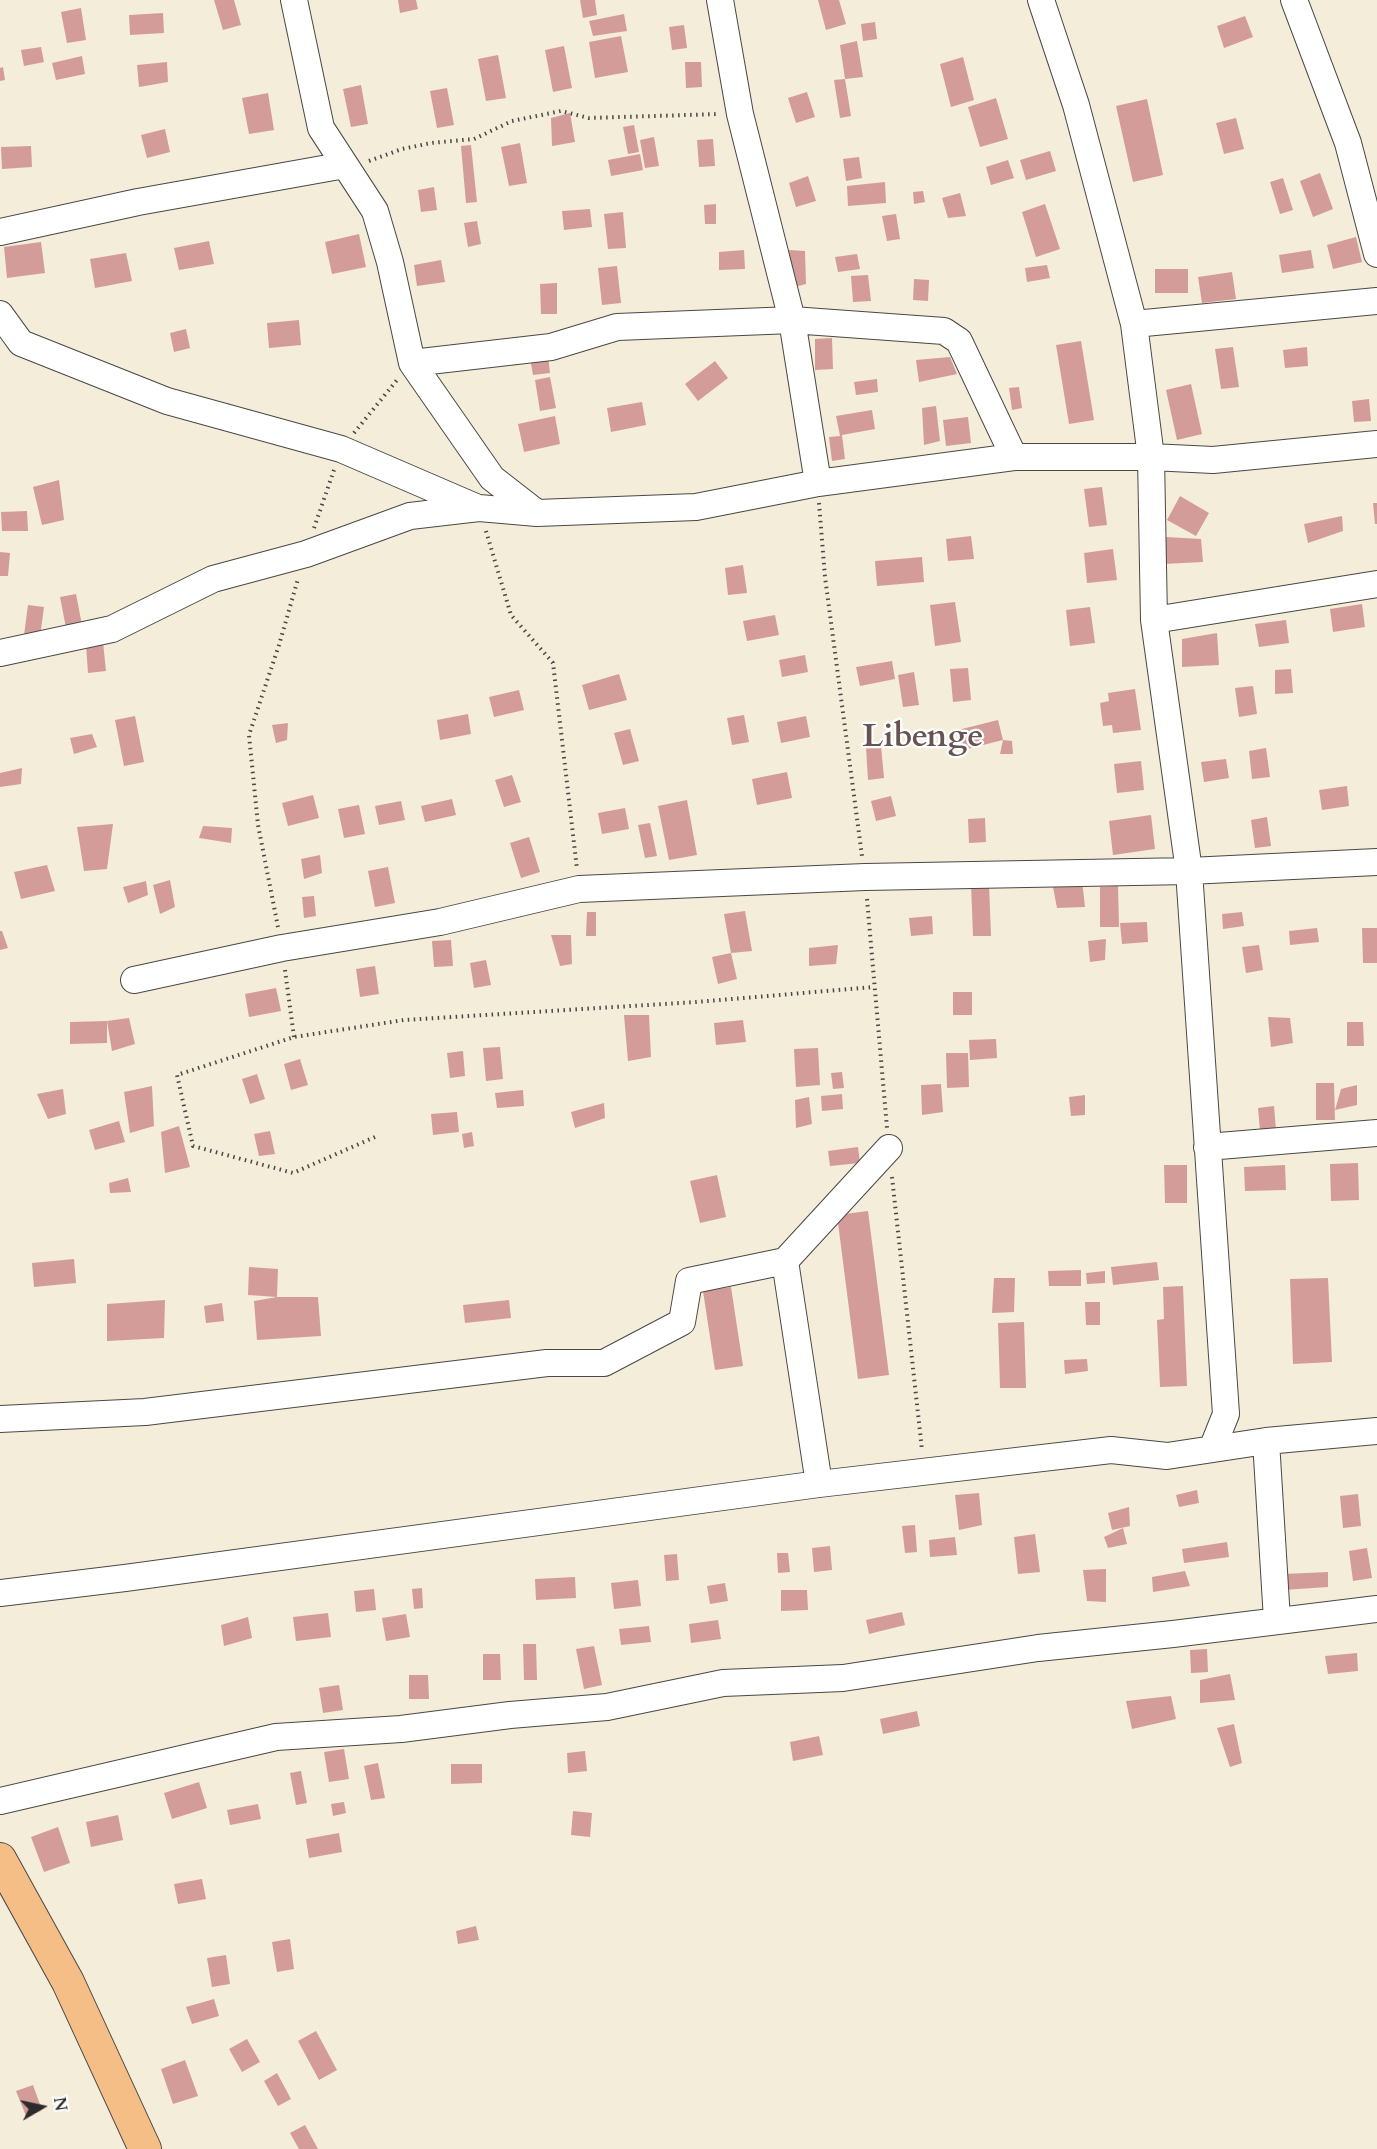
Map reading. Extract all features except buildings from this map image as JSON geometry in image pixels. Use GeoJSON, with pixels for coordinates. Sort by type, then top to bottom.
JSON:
{"type":"FeatureCollection","features":[{"type":"Feature","properties":{"kind":"main road"},"geometry":{"type":"LineString","coordinates":[[0,1859],[68,1982],[145,2149]]}},
{"type":"Feature","properties":{"kind":"street"},"geometry":{"type":"LineString","coordinates":[[294,0],[321,128],[375,211],[390,262],[412,363],[492,477],[537,513]]}},
{"type":"Feature","properties":{"kind":"street"},"geometry":{"type":"LineString","coordinates":[[720,0],[740,114],[792,320],[818,483]]}},
{"type":"Feature","properties":{"kind":"street"},"geometry":{"type":"LineString","coordinates":[[1041,0],[1076,105],[1134,324],[1151,457],[1154,620],[1189,871],[1226,1414],[1212,1449]]}},
{"type":"Feature","properties":{"kind":"street"},"geometry":{"type":"LineString","coordinates":[[1293,0],[1348,143],[1377,254]]}},
{"type":"Feature","properties":{"kind":"street"},"geometry":{"type":"LineString","coordinates":[[0,232],[138,202],[345,165]]}},
{"type":"Feature","properties":{"kind":"street"},"geometry":{"type":"LineString","coordinates":[[1134,324],[1377,301]]}},
{"type":"Feature","properties":{"kind":"street"},"geometry":{"type":"LineString","coordinates":[[0,314],[21,343],[167,401],[341,449],[479,508]]}},
{"type":"Feature","properties":{"kind":"street"},"geometry":{"type":"LineString","coordinates":[[412,363],[551,346],[617,327],[792,320],[944,331],[959,341],[1014,457]]}},
{"type":"Feature","properties":{"kind":"street"},"geometry":{"type":"LineString","coordinates":[[0,653],[112,629],[213,579],[306,554],[410,516],[479,508],[537,513],[696,507],[818,483],[1014,457],[1151,457],[1213,460],[1377,444]]}},
{"type":"Feature","properties":{"kind":"street"},"geometry":{"type":"LineString","coordinates":[[1154,620],[1377,584]]}},
{"type":"Feature","properties":{"kind":"street"},"geometry":{"type":"LineString","coordinates":[[134,980],[282,948],[440,922],[579,889],[865,877],[1189,871],[1377,862]]}},
{"type":"Feature","properties":{"kind":"street"},"geometry":{"type":"LineString","coordinates":[[1207,1147],[1377,1133]]}},
{"type":"Feature","properties":{"kind":"street"},"geometry":{"type":"LineString","coordinates":[[0,1419],[145,1412],[547,1363],[604,1363],[682,1322],[688,1281],[785,1261],[889,1148]]}},
{"type":"Feature","properties":{"kind":"street"},"geometry":{"type":"LineString","coordinates":[[785,1261],[819,1484]]}},
{"type":"Feature","properties":{"kind":"street"},"geometry":{"type":"LineString","coordinates":[[0,1593],[819,1484],[1111,1450],[1167,1456],[1266,1441],[1377,1431]]}},
{"type":"Feature","properties":{"kind":"street"},"geometry":{"type":"LineString","coordinates":[[1266,1441],[1277,1620]]}},
{"type":"Feature","properties":{"kind":"street"},"geometry":{"type":"LineString","coordinates":[[0,1801],[276,1737],[401,1729],[510,1715],[607,1707],[723,1683],[843,1678],[1038,1648],[1377,1609]]}},
{"type":"Feature","properties":{"kind":"path"},"geometry":{"type":"LineString","coordinates":[[345,165],[370,161],[402,148],[474,139],[512,121],[561,111],[589,118],[740,114]]}},
{"type":"Feature","properties":{"kind":"path"},"geometry":{"type":"LineString","coordinates":[[294,1037],[282,948],[258,825],[249,735],[341,449],[412,363]]}},
{"type":"Feature","properties":{"kind":"path"},"geometry":{"type":"LineString","coordinates":[[818,483],[825,577],[865,877],[889,1148],[924,1472]]}},
{"type":"Feature","properties":{"kind":"path"},"geometry":{"type":"LineString","coordinates":[[479,508],[511,615],[553,663],[579,889]]}},
{"type":"Feature","properties":{"kind":"path"},"geometry":{"type":"LineString","coordinates":[[375,1137],[293,1173],[193,1146],[177,1075],[294,1037],[404,1020],[696,1002],[874,987]]}},
{"type":"Feature","properties":{"kind":"district","name":"Libenge"},"geometry":{"type":"Point","coordinates":[923,738]}}]}
